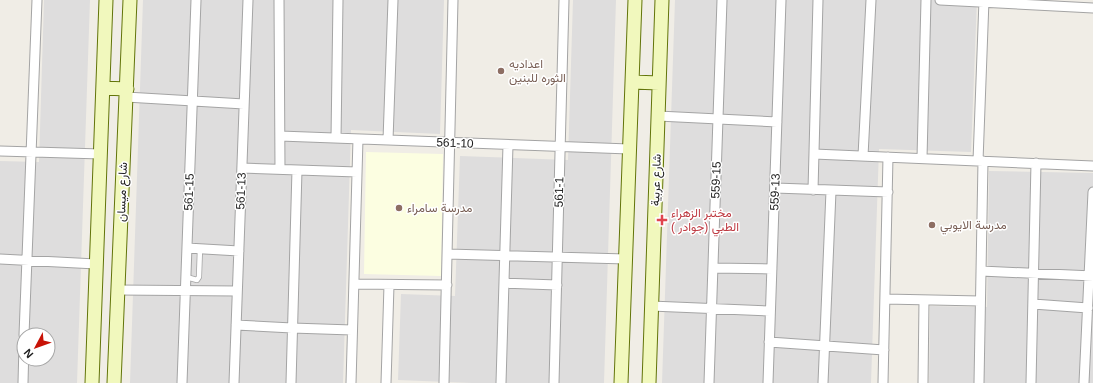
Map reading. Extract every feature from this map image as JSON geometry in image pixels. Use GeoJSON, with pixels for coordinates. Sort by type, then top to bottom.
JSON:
{"type":"FeatureCollection","features":[{"type":"Feature","properties":{"kind":"main road","name":"شارع ميسان"},"geometry":{"type":"LineString","coordinates":[[92,383],[106,0]]}},
{"type":"Feature","properties":{"kind":"main road","name":"شارع ميسان"},"geometry":{"type":"LineString","coordinates":[[114,383],[130,0]]}},
{"type":"Feature","properties":{"kind":"main road"},"geometry":{"type":"LineString","coordinates":[[621,383],[634,0]]}},
{"type":"Feature","properties":{"kind":"main road","name":"شارع عربية"},"geometry":{"type":"LineString","coordinates":[[649,383],[662,0]]}},
{"type":"Feature","properties":{"kind":"main road"},"geometry":{"type":"LineString","coordinates":[[632,82],[659,83]]}},
{"type":"Feature","properties":{"kind":"main road"},"geometry":{"type":"LineString","coordinates":[[103,88],[126,93]]}},
{"type":"Feature","properties":{"kind":"street"},"geometry":{"type":"LineString","coordinates":[[24,327],[37,0]]}},
{"type":"Feature","properties":{"kind":"street","name":"561-15"},"geometry":{"type":"LineString","coordinates":[[182,383],[196,0]]}},
{"type":"Feature","properties":{"kind":"street","name":"561-13"},"geometry":{"type":"LineString","coordinates":[[234,383],[248,0]]}},
{"type":"Feature","properties":{"kind":"street"},"geometry":{"type":"LineString","coordinates":[[280,0],[280,169]]}},
{"type":"Feature","properties":{"kind":"street"},"geometry":{"type":"LineString","coordinates":[[336,138],[338,0]]}},
{"type":"Feature","properties":{"kind":"street"},"geometry":{"type":"LineString","coordinates":[[388,140],[393,0]]}},
{"type":"Feature","properties":{"kind":"street"},"geometry":{"type":"LineString","coordinates":[[444,383],[453,0]]}},
{"type":"Feature","properties":{"kind":"street","name":"561-1"},"geometry":{"type":"LineString","coordinates":[[554,383],[564,0]]}},
{"type":"Feature","properties":{"kind":"street","name":"559-15"},"geometry":{"type":"LineString","coordinates":[[709,383],[722,0]]}},
{"type":"Feature","properties":{"kind":"street","name":"559-13"},"geometry":{"type":"LineString","coordinates":[[768,383],[781,0]]}},
{"type":"Feature","properties":{"kind":"street"},"geometry":{"type":"LineString","coordinates":[[813,190],[818,0]]}},
{"type":"Feature","properties":{"kind":"street"},"geometry":{"type":"LineString","coordinates":[[864,156],[871,0]]}},
{"type":"Feature","properties":{"kind":"street"},"geometry":{"type":"LineString","coordinates":[[922,158],[926,0]]}},
{"type":"Feature","properties":{"kind":"street"},"geometry":{"type":"LineString","coordinates":[[940,0],[1044,3],[1093,8]]}},
{"type":"Feature","properties":{"kind":"street"},"geometry":{"type":"LineString","coordinates":[[979,383],[984,1]]}},
{"type":"Feature","properties":{"kind":"street"},"geometry":{"type":"LineString","coordinates":[[126,93],[192,101],[244,104]]}},
{"type":"Feature","properties":{"kind":"street"},"geometry":{"type":"LineString","coordinates":[[658,116],[777,122]]}},
{"type":"Feature","properties":{"kind":"street","name":"561-10"},"geometry":{"type":"LineString","coordinates":[[280,136],[629,149]]}},
{"type":"Feature","properties":{"kind":"street"},"geometry":{"type":"LineString","coordinates":[[351,383],[358,139]]}},
{"type":"Feature","properties":{"kind":"street"},"geometry":{"type":"LineString","coordinates":[[501,383],[508,145]]}},
{"type":"Feature","properties":{"kind":"street"},"geometry":{"type":"LineString","coordinates":[[0,151],[101,154]]}},
{"type":"Feature","properties":{"kind":"street"},"geometry":{"type":"LineString","coordinates":[[814,154],[1093,166]]}},
{"type":"Feature","properties":{"kind":"street"},"geometry":{"type":"LineString","coordinates":[[883,383],[888,157]]}},
{"type":"Feature","properties":{"kind":"street"},"geometry":{"type":"LineString","coordinates":[[1031,383],[1036,163]]}},
{"type":"Feature","properties":{"kind":"street"},"geometry":{"type":"LineString","coordinates":[[242,168],[357,172]]}},
{"type":"Feature","properties":{"kind":"street"},"geometry":{"type":"LineString","coordinates":[[291,383],[297,170]]}},
{"type":"Feature","properties":{"kind":"street"},"geometry":{"type":"LineString","coordinates":[[775,188],[888,192]]}},
{"type":"Feature","properties":{"kind":"street"},"geometry":{"type":"LineString","coordinates":[[823,383],[831,191]]}},
{"type":"Feature","properties":{"kind":"street"},"geometry":{"type":"LineString","coordinates":[[1084,383],[1091,276],[1093,192]]}},
{"type":"Feature","properties":{"kind":"street"},"geometry":{"type":"LineString","coordinates":[[187,248],[239,251]]}},
{"type":"Feature","properties":{"kind":"street"},"geometry":{"type":"LineString","coordinates":[[448,254],[626,259]]}},
{"type":"Feature","properties":{"kind":"street"},"geometry":{"type":"LineString","coordinates":[[0,259],[96,264]]}},
{"type":"Feature","properties":{"kind":"street"},"geometry":{"type":"LineString","coordinates":[[713,268],[772,269]]}},
{"type":"Feature","properties":{"kind":"street"},"geometry":{"type":"LineString","coordinates":[[981,271],[1091,276]]}},
{"type":"Feature","properties":{"kind":"street"},"geometry":{"type":"LineString","coordinates":[[504,283],[557,285]]}},
{"type":"Feature","properties":{"kind":"street"},"geometry":{"type":"LineString","coordinates":[[354,284],[447,285]]}},
{"type":"Feature","properties":{"kind":"street"},"geometry":{"type":"LineString","coordinates":[[386,383],[389,285]]}},
{"type":"Feature","properties":{"kind":"street"},"geometry":{"type":"LineString","coordinates":[[118,290],[238,291]]}},
{"type":"Feature","properties":{"kind":"street"},"geometry":{"type":"LineString","coordinates":[[885,299],[980,301]]}},
{"type":"Feature","properties":{"kind":"street"},"geometry":{"type":"LineString","coordinates":[[923,383],[924,300]]}},
{"type":"Feature","properties":{"kind":"street"},"geometry":{"type":"LineString","coordinates":[[1033,304],[1088,308]]}},
{"type":"Feature","properties":{"kind":"street"},"geometry":{"type":"LineString","coordinates":[[652,306],[770,311]]}},
{"type":"Feature","properties":{"kind":"street"},"geometry":{"type":"LineString","coordinates":[[236,325],[352,330]]}},
{"type":"Feature","properties":{"kind":"street"},"geometry":{"type":"LineString","coordinates":[[769,342],[884,350]]}},
{"type":"Feature","properties":{"kind":"street"},"geometry":{"type":"LineString","coordinates":[[22,383],[23,367]]}},
{"type":"Feature","properties":{"kind":"lane"},"geometry":{"type":"LineString","coordinates":[[186,277],[197,280],[199,277],[200,248]]}},
{"type":"Feature","properties":{"kind":"shaded area"},"geometry":{"type":"Polygon","coordinates":[[[44,0],[90,0],[77,383],[0,383],[0,161],[39,162],[44,0]]]}},
{"type":"Feature","properties":{"kind":"shaded area"},"geometry":{"type":"Polygon","coordinates":[[[143,0],[444,0],[440,134],[351,130],[343,383],[130,383],[143,0]]]}},
{"type":"Feature","properties":{"kind":"shaded area"},"geometry":{"type":"Polygon","coordinates":[[[573,0],[616,0],[604,383],[472,383],[398,380],[401,294],[455,296],[460,156],[568,160],[573,0]]]}},
{"type":"Feature","properties":{"kind":"shaded area"},"geometry":{"type":"Polygon","coordinates":[[[675,0],[977,0],[971,152],[879,149],[871,383],[662,383],[675,0]]]}},
{"type":"Feature","properties":{"kind":"shaded area"},"geometry":{"type":"Polygon","coordinates":[[[366,152],[443,154],[441,276],[364,274],[366,152]]]}},
{"type":"Feature","properties":{"kind":"shaded area"},"geometry":{"type":"Polygon","coordinates":[[[989,171],[1093,173],[1093,383],[929,383],[930,306],[987,307],[989,171]]]}},
{"type":"Feature","properties":{"kind":"place","name":"اعداديه الثوره للبنين"},"geometry":{"type":"Point","coordinates":[501,71]}},
{"type":"Feature","properties":{"kind":"place","name":"مدرسة سامراء"},"geometry":{"type":"Point","coordinates":[399,208]}},
{"type":"Feature","properties":{"kind":"place","name":"مختبر الزهراء الطبي (جوادر )"},"geometry":{"type":"Point","coordinates":[662,220]}},
{"type":"Feature","properties":{"kind":"place","name":"مدرسة الايوبي"},"geometry":{"type":"Point","coordinates":[932,225]}}]}
